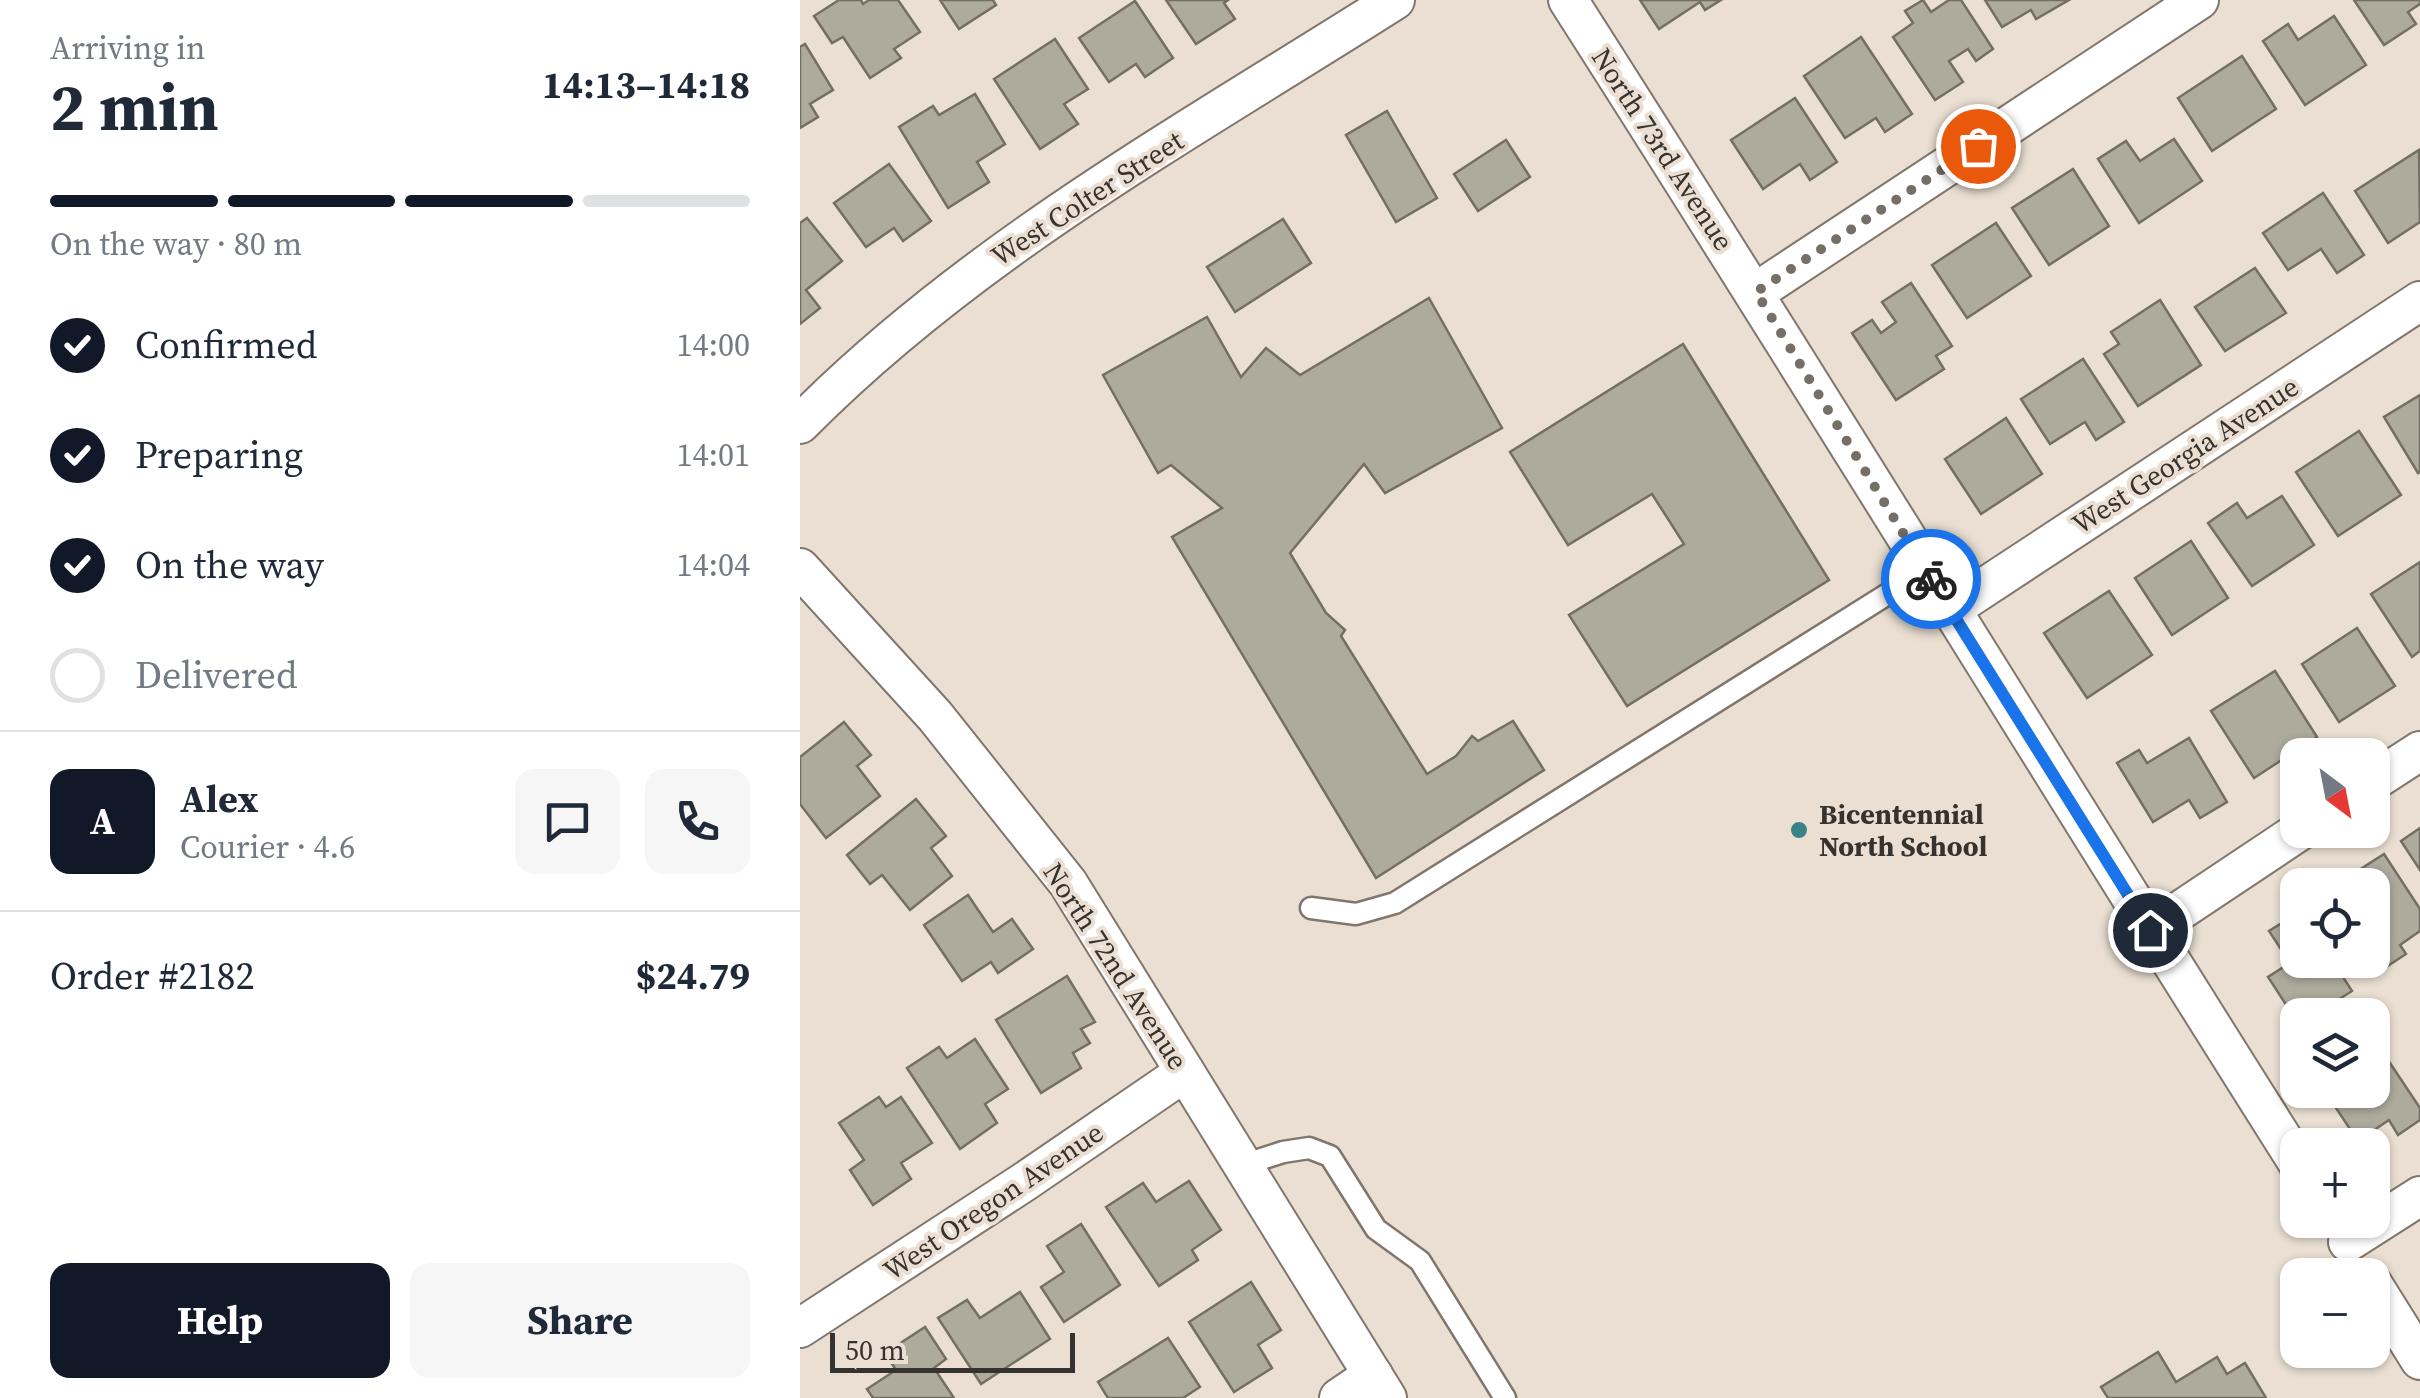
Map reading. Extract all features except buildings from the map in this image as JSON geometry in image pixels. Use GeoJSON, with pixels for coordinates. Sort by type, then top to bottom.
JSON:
{"type":"FeatureCollection","features":[{"type":"Feature","properties":{"kind":"street","name":"West Colter Street"},"geometry":{"type":"LineString","coordinates":[[800,424],[858,366],[1012,244],[1394,0]]}},
{"type":"Feature","properties":{"kind":"street","name":"North 73rd Avenue"},"geometry":{"type":"LineString","coordinates":[[1568,0],[1756,292],[1950,610],[2280,1135]]}},
{"type":"Feature","properties":{"kind":"street"},"geometry":{"type":"LineString","coordinates":[[1756,292],[2199,0]]}},
{"type":"Feature","properties":{"kind":"street","name":"West Georgia Avenue"},"geometry":{"type":"LineString","coordinates":[[1950,610],[2420,301]]}},
{"type":"Feature","properties":{"kind":"street","name":"North 72nd Avenue"},"geometry":{"type":"LineString","coordinates":[[800,568],[935,716],[1068,883],[1380,1386]]}},
{"type":"Feature","properties":{"kind":"street"},"geometry":{"type":"LineString","coordinates":[[2390,770],[2420,751]]}},
{"type":"Feature","properties":{"kind":"street"},"geometry":{"type":"LineString","coordinates":[[2150,930],[2280,844]]}},
{"type":"Feature","properties":{"kind":"street","name":"West Oregon Avenue"},"geometry":{"type":"LineString","coordinates":[[800,1328],[1185,1072]]}},
{"type":"Feature","properties":{"kind":"street"},"geometry":{"type":"LineString","coordinates":[[2390,1209],[2420,1196]]}},
{"type":"Feature","properties":{"kind":"street"},"geometry":{"type":"LineString","coordinates":[[2390,1312],[2420,1360]]}},
{"type":"Feature","properties":{"kind":"street"},"geometry":{"type":"LineString","coordinates":[[1338,1398],[1380,1386]]}},
{"type":"Feature","properties":{"kind":"lane"},"geometry":{"type":"LineString","coordinates":[[1311,908],[1356,914],[1396,904],[1926,570]]}},
{"type":"Feature","properties":{"kind":"lane"},"geometry":{"type":"LineString","coordinates":[[1243,1165],[1309,1148],[1330,1156],[1376,1230],[1420,1261],[1504,1398]]}},
{"type":"Feature","properties":{"kind":"way so far"},"geometry":{"type":"LineString","coordinates":[[1931,579],[1756,292],[1978,146]]}},
{"type":"Feature","properties":{"kind":"place","name":"Bicentennial North School"},"geometry":{"type":"Point","coordinates":[1799,830]}},
{"type":"Feature","properties":{"kind":"route"},"geometry":{"type":"LineString","coordinates":[[1931,579],[2150,930]]}}]}
